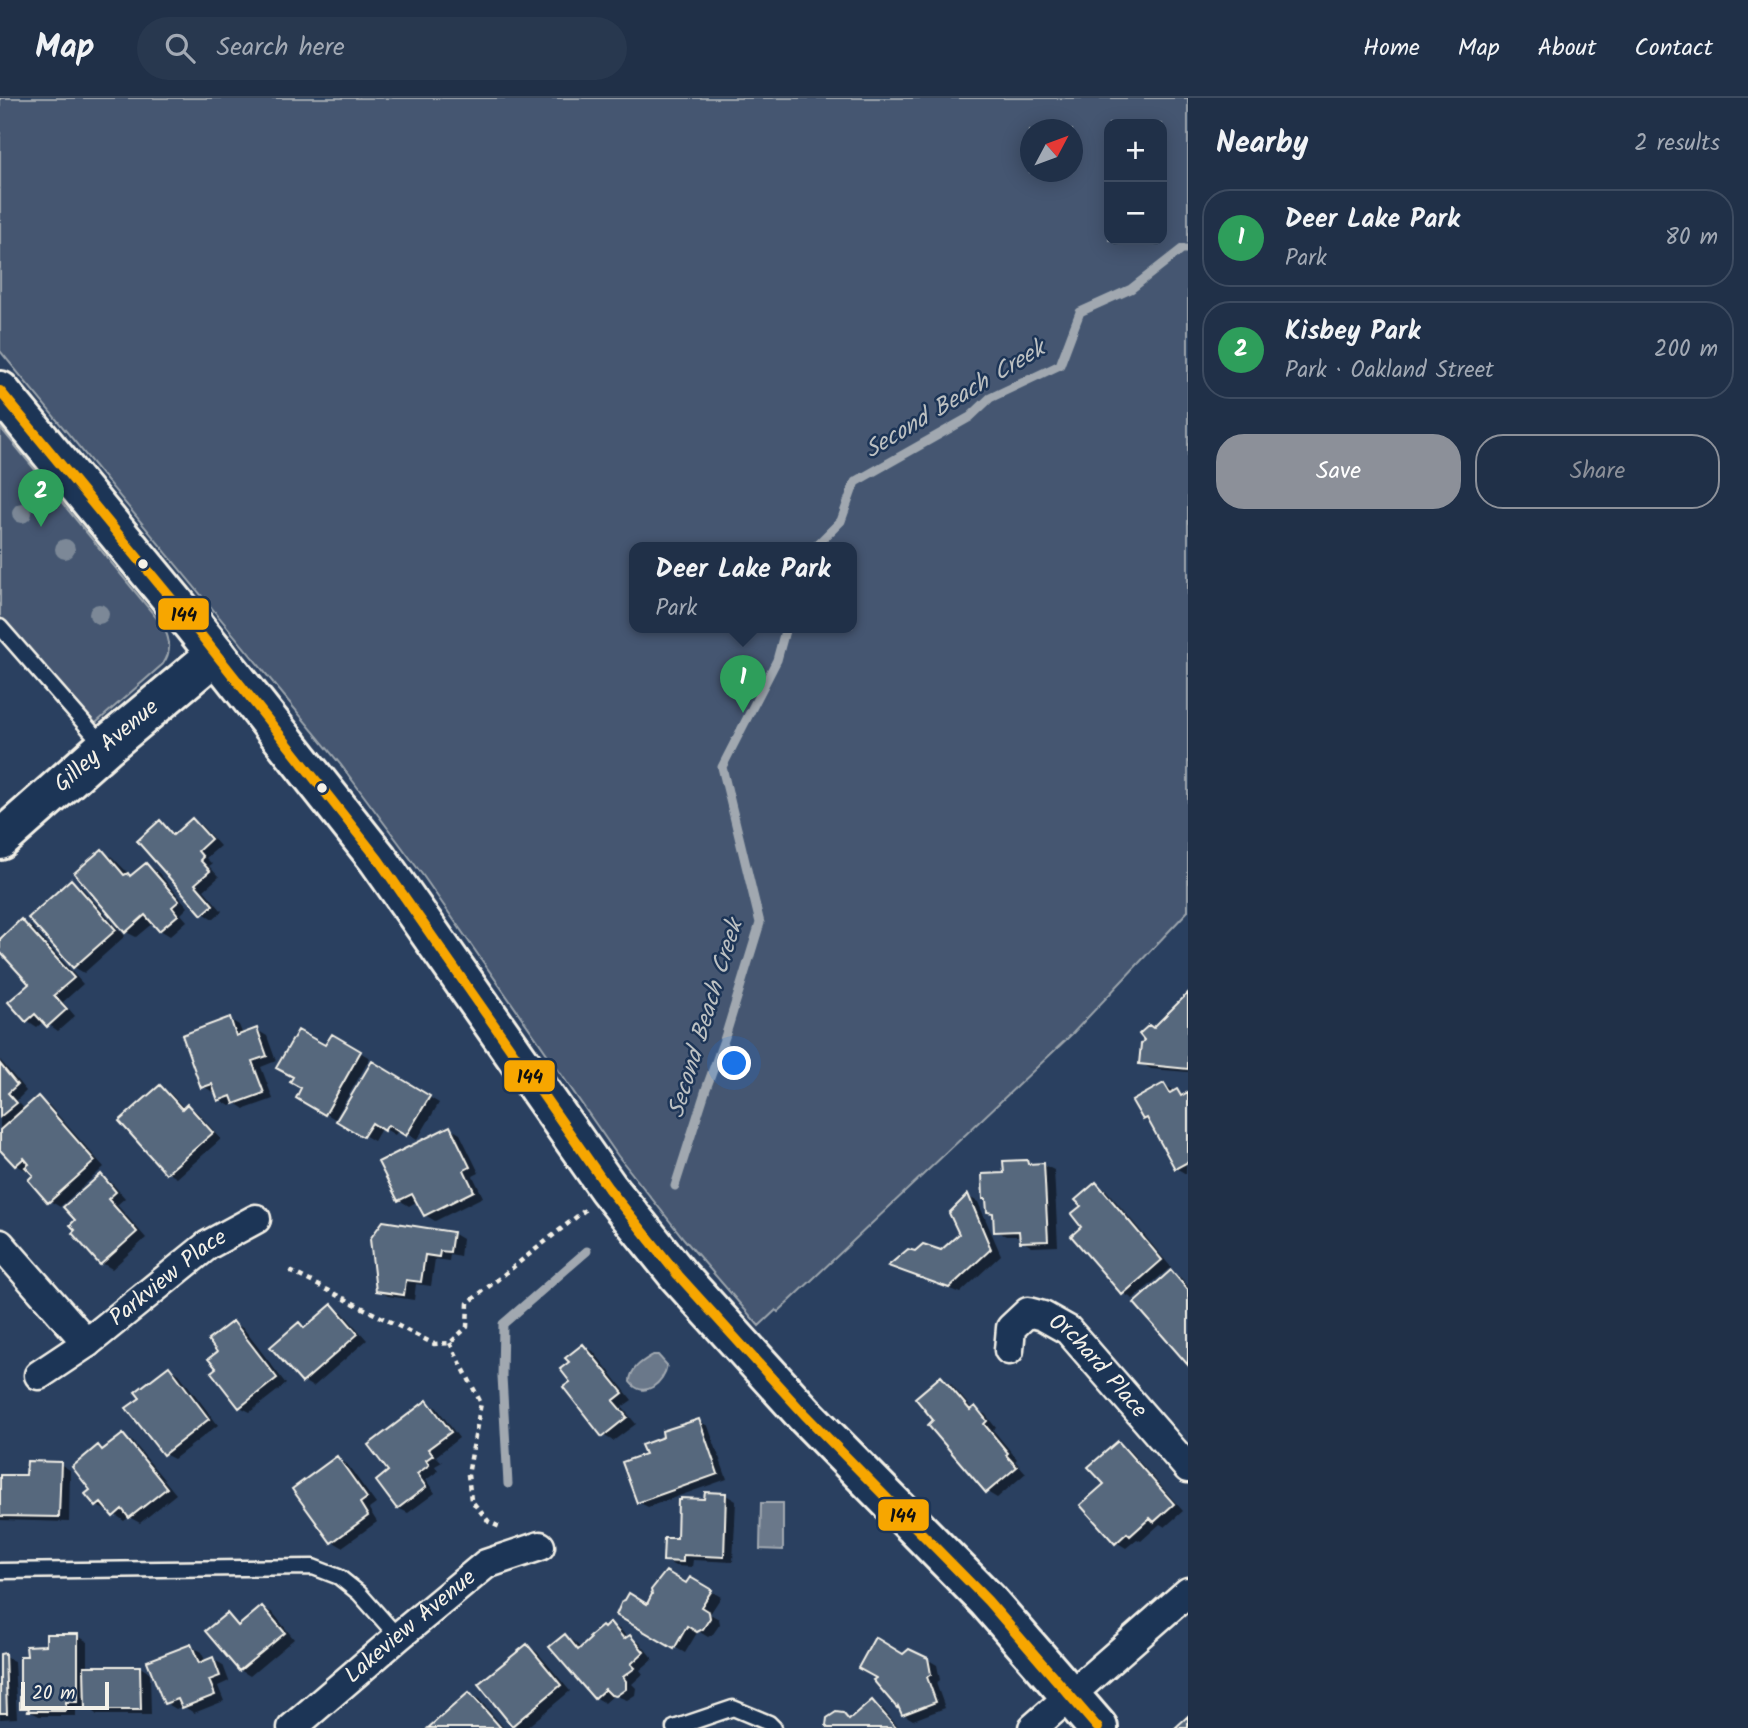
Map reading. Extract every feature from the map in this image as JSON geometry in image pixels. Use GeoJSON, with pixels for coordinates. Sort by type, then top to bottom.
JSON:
{"type":"FeatureCollection","features":[{"type":"Feature","properties":{"kind":"street"},"geometry":{"type":"LineString","coordinates":[[0,391],[216,654],[377,859],[608,1188],[678,1275],[805,1415],[988,1601],[1098,1728]]}},
{"type":"Feature","properties":{"kind":"street","name":"Gilley Avenue"},"geometry":{"type":"LineString","coordinates":[[0,840],[216,654]]}},
{"type":"Feature","properties":{"kind":"street","name":"Parkview Place"},"geometry":{"type":"LineString","coordinates":[[39,1375],[87,1343],[208,1245],[256,1219]]}},
{"type":"Feature","properties":{"kind":"street","name":"Parkview Place"},"geometry":{"type":"LineString","coordinates":[[0,1244],[87,1343]]}},
{"type":"Feature","properties":{"kind":"street","name":"Orchard Place"},"geometry":{"type":"LineString","coordinates":[[1009,1350],[1011,1328],[1028,1312],[1043,1316],[1068,1330],[1188,1468]]}},
{"type":"Feature","properties":{"kind":"street","name":"Lakeview Avenue"},"geometry":{"type":"LineString","coordinates":[[292,1728],[486,1564],[540,1546]]}},
{"type":"Feature","properties":{"kind":"street"},"geometry":{"type":"LineString","coordinates":[[1033,1728],[1188,1592]]}},
{"type":"Feature","properties":{"kind":"lane"},"geometry":{"type":"LineString","coordinates":[[0,627],[105,747]]}},
{"type":"Feature","properties":{"kind":"lane"},"geometry":{"type":"LineString","coordinates":[[0,1571],[313,1567],[339,1577],[359,1593],[398,1637]]}},
{"type":"Feature","properties":{"kind":"lane"},"geometry":{"type":"LineString","coordinates":[[674,1728],[733,1708],[769,1723],[774,1728]]}},
{"type":"Feature","properties":{"kind":"path"},"geometry":{"type":"LineString","coordinates":[[290,1271],[435,1344],[450,1343],[467,1327],[468,1303],[590,1206],[608,1188]]}},
{"type":"Feature","properties":{"kind":"path"},"geometry":{"type":"LineString","coordinates":[[450,1343],[481,1403],[468,1475],[471,1500],[489,1522],[540,1546]]}},
{"type":"Feature","properties":{"kind":"shaded area"},"geometry":{"type":"Polygon","coordinates":[[[0,98],[1188,98],[1188,911],[1072,1034],[778,1312],[776,1310],[759,1326],[684,1239],[618,1156],[424,877],[341,765],[0,351],[0,98]]]}},
{"type":"Feature","properties":{"kind":"shaded area"},"geometry":{"type":"Polygon","coordinates":[[[0,427],[164,627],[168,637],[169,650],[163,664],[89,729],[0,627],[0,427]]]}},
{"type":"Feature","properties":{"kind":"shaded area"},"geometry":{"type":"Polygon","coordinates":[[[653,1355],[658,1355],[667,1365],[662,1378],[647,1389],[635,1387],[630,1382],[632,1373],[653,1355]]]}},
{"type":"Feature","properties":{"kind":"shaded area"},"geometry":{"type":"Polygon","coordinates":[[[761,1503],[783,1503],[783,1550],[760,1549],[761,1503]]]}},
{"type":"Feature","properties":{"kind":"building"},"geometry":{"type":"Polygon","coordinates":[[[192,818],[211,839],[198,851],[203,857],[200,860],[210,871],[195,884],[213,905],[202,915],[137,841],[160,820],[173,835],[192,818]]]}},
{"type":"Feature","properties":{"kind":"building"},"geometry":{"type":"Polygon","coordinates":[[[102,849],[124,875],[128,873],[130,876],[146,863],[179,901],[172,907],[178,915],[159,931],[145,915],[125,933],[74,873],[102,849]]]}},
{"type":"Feature","properties":{"kind":"building"},"geometry":{"type":"Polygon","coordinates":[[[71,879],[116,930],[73,968],[28,918],[71,879]]]}},
{"type":"Feature","properties":{"kind":"building"},"geometry":{"type":"Polygon","coordinates":[[[21,919],[74,978],[54,995],[67,1009],[47,1027],[35,1014],[26,1022],[8,1002],[29,984],[0,952],[0,939],[21,919]]]}},
{"type":"Feature","properties":{"kind":"building"},"geometry":{"type":"Polygon","coordinates":[[[1188,993],[1188,1069],[1139,1064],[1141,1044],[1144,1040],[1139,1034],[1149,1025],[1153,1028],[1188,993]]]}},
{"type":"Feature","properties":{"kind":"building"},"geometry":{"type":"Polygon","coordinates":[[[230,1017],[236,1036],[257,1028],[267,1056],[252,1061],[264,1093],[234,1104],[231,1096],[218,1101],[212,1084],[201,1088],[182,1035],[230,1017]]]}},
{"type":"Feature","properties":{"kind":"building"},"geometry":{"type":"Polygon","coordinates":[[[298,1030],[325,1045],[332,1034],[361,1051],[325,1115],[296,1098],[301,1088],[290,1082],[293,1077],[276,1068],[298,1030]]]}},
{"type":"Feature","properties":{"kind":"building"},"geometry":{"type":"Polygon","coordinates":[[[372,1061],[430,1096],[406,1136],[388,1125],[384,1131],[372,1123],[363,1137],[336,1121],[372,1061]]]}},
{"type":"Feature","properties":{"kind":"building"},"geometry":{"type":"Polygon","coordinates":[[[0,1064],[17,1085],[8,1093],[17,1103],[0,1117],[0,1064]]]}},
{"type":"Feature","properties":{"kind":"building"},"geometry":{"type":"Polygon","coordinates":[[[1164,1083],[1170,1093],[1177,1089],[1181,1096],[1188,1092],[1188,1162],[1175,1169],[1147,1118],[1143,1120],[1132,1101],[1164,1083]]]}},
{"type":"Feature","properties":{"kind":"building"},"geometry":{"type":"Polygon","coordinates":[[[160,1085],[182,1109],[187,1104],[213,1133],[166,1174],[119,1121],[160,1085]]]}},
{"type":"Feature","properties":{"kind":"building"},"geometry":{"type":"Polygon","coordinates":[[[38,1096],[95,1161],[48,1203],[28,1180],[33,1175],[25,1167],[29,1164],[24,1158],[15,1166],[0,1150],[0,1130],[38,1096]]]}},
{"type":"Feature","properties":{"kind":"building"},"geometry":{"type":"Polygon","coordinates":[[[450,1126],[470,1167],[464,1170],[474,1191],[424,1216],[412,1194],[398,1201],[378,1162],[450,1126]]]}},
{"type":"Feature","properties":{"kind":"building"},"geometry":{"type":"Polygon","coordinates":[[[1027,1160],[1028,1164],[1044,1163],[1048,1241],[1020,1242],[1019,1231],[994,1232],[993,1213],[987,1212],[986,1199],[983,1199],[982,1174],[1004,1173],[1003,1161],[1027,1160]]]}},
{"type":"Feature","properties":{"kind":"building"},"geometry":{"type":"Polygon","coordinates":[[[101,1174],[116,1192],[108,1199],[137,1232],[100,1265],[72,1233],[75,1230],[70,1225],[75,1220],[63,1207],[101,1174]]]}},
{"type":"Feature","properties":{"kind":"building"},"geometry":{"type":"Polygon","coordinates":[[[1096,1182],[1162,1260],[1122,1295],[1071,1236],[1081,1227],[1071,1214],[1081,1206],[1075,1200],[1096,1182]]]}},
{"type":"Feature","properties":{"kind":"building"},"geometry":{"type":"Polygon","coordinates":[[[968,1194],[991,1249],[949,1288],[888,1266],[908,1249],[915,1251],[923,1244],[941,1250],[959,1234],[949,1213],[968,1194]]]}},
{"type":"Feature","properties":{"kind":"building"},"geometry":{"type":"Polygon","coordinates":[[[383,1221],[453,1232],[450,1252],[440,1251],[439,1257],[425,1255],[421,1282],[406,1280],[404,1295],[376,1291],[370,1239],[383,1221]]]}},
{"type":"Feature","properties":{"kind":"building"},"geometry":{"type":"Polygon","coordinates":[[[1171,1270],[1188,1290],[1188,1365],[1134,1303],[1171,1270]]]}},
{"type":"Feature","properties":{"kind":"building"},"geometry":{"type":"Polygon","coordinates":[[[332,1304],[358,1334],[302,1383],[270,1347],[299,1322],[304,1328],[332,1304]]]}},
{"type":"Feature","properties":{"kind":"building"},"geometry":{"type":"Polygon","coordinates":[[[233,1321],[277,1378],[239,1408],[211,1372],[216,1368],[208,1359],[217,1352],[208,1340],[233,1321]]]}},
{"type":"Feature","properties":{"kind":"building"},"geometry":{"type":"Polygon","coordinates":[[[583,1344],[623,1393],[613,1401],[627,1417],[602,1437],[563,1387],[570,1382],[560,1369],[569,1362],[565,1358],[583,1344]]]}},
{"type":"Feature","properties":{"kind":"building"},"geometry":{"type":"Polygon","coordinates":[[[169,1366],[209,1419],[163,1455],[126,1408],[140,1398],[135,1392],[169,1366]]]}},
{"type":"Feature","properties":{"kind":"building"},"geometry":{"type":"Polygon","coordinates":[[[941,1376],[970,1410],[975,1406],[987,1421],[984,1424],[1017,1467],[986,1493],[928,1425],[933,1420],[915,1398],[941,1376]]]}},
{"type":"Feature","properties":{"kind":"building"},"geometry":{"type":"Polygon","coordinates":[[[427,1400],[451,1432],[428,1449],[433,1455],[426,1460],[429,1465],[417,1474],[426,1487],[397,1509],[376,1481],[388,1471],[368,1445],[427,1400]]]}},
{"type":"Feature","properties":{"kind":"building"},"geometry":{"type":"Polygon","coordinates":[[[699,1419],[718,1474],[637,1503],[622,1462],[645,1454],[641,1445],[663,1437],[662,1431],[699,1419]]]}},
{"type":"Feature","properties":{"kind":"building"},"geometry":{"type":"Polygon","coordinates":[[[123,1434],[167,1488],[129,1518],[122,1509],[113,1517],[101,1503],[96,1507],[85,1494],[90,1490],[72,1467],[98,1445],[102,1450],[123,1434]]]}},
{"type":"Feature","properties":{"kind":"building"},"geometry":{"type":"Polygon","coordinates":[[[1118,1441],[1174,1504],[1154,1522],[1150,1518],[1130,1536],[1127,1533],[1115,1544],[1080,1505],[1104,1484],[1088,1467],[1118,1441]]]}},
{"type":"Feature","properties":{"kind":"building"},"geometry":{"type":"Polygon","coordinates":[[[337,1456],[367,1498],[360,1503],[368,1516],[331,1543],[292,1489],[337,1456]]]}},
{"type":"Feature","properties":{"kind":"building"},"geometry":{"type":"Polygon","coordinates":[[[27,1461],[61,1462],[59,1517],[0,1516],[0,1475],[26,1475],[27,1461]]]}},
{"type":"Feature","properties":{"kind":"building"},"geometry":{"type":"Polygon","coordinates":[[[705,1492],[726,1493],[724,1557],[683,1555],[683,1562],[663,1561],[664,1538],[677,1538],[678,1500],[704,1499],[705,1492]]]}},
{"type":"Feature","properties":{"kind":"building"},"geometry":{"type":"Polygon","coordinates":[[[666,1571],[686,1583],[690,1577],[712,1590],[701,1607],[709,1612],[710,1618],[703,1629],[697,1632],[687,1626],[674,1649],[616,1615],[629,1593],[647,1604],[651,1590],[666,1571]]]}},
{"type":"Feature","properties":{"kind":"building"},"geometry":{"type":"Polygon","coordinates":[[[262,1606],[285,1633],[239,1671],[205,1631],[227,1613],[238,1626],[262,1606]]]}},
{"type":"Feature","properties":{"kind":"building"},"geometry":{"type":"Polygon","coordinates":[[[610,1622],[624,1639],[630,1635],[644,1652],[631,1664],[635,1668],[623,1677],[626,1689],[616,1696],[605,1689],[594,1699],[549,1647],[565,1634],[578,1650],[589,1637],[610,1622]]]}},
{"type":"Feature","properties":{"kind":"building"},"geometry":{"type":"Polygon","coordinates":[[[46,1634],[78,1634],[78,1702],[66,1702],[66,1711],[28,1711],[29,1708],[20,1708],[20,1656],[27,1656],[26,1646],[46,1645],[46,1634]]]}},
{"type":"Feature","properties":{"kind":"building"},"geometry":{"type":"Polygon","coordinates":[[[875,1637],[903,1654],[909,1649],[928,1658],[931,1674],[927,1677],[936,1702],[902,1715],[898,1706],[897,1708],[873,1680],[876,1678],[858,1668],[875,1637]]]}},
{"type":"Feature","properties":{"kind":"building"},"geometry":{"type":"Polygon","coordinates":[[[191,1644],[199,1663],[213,1657],[220,1676],[209,1680],[215,1695],[182,1708],[178,1699],[164,1704],[147,1661],[191,1644]]]}},
{"type":"Feature","properties":{"kind":"building"},"geometry":{"type":"Polygon","coordinates":[[[527,1644],[561,1685],[512,1726],[478,1684],[527,1644]]]}},
{"type":"Feature","properties":{"kind":"building"},"geometry":{"type":"Polygon","coordinates":[[[5,1653],[7,1713],[0,1713],[0,1654],[5,1653]]]}},
{"type":"Feature","properties":{"kind":"building"},"geometry":{"type":"Polygon","coordinates":[[[84,1666],[140,1666],[141,1710],[85,1710],[84,1666]]]}},
{"type":"Feature","properties":{"kind":"building"},"geometry":{"type":"Polygon","coordinates":[[[469,1692],[501,1728],[428,1728],[469,1692]]]}},
{"type":"Feature","properties":{"kind":"building"},"geometry":{"type":"Polygon","coordinates":[[[872,1700],[896,1728],[826,1726],[827,1718],[836,1712],[843,1713],[849,1720],[872,1700]]]}},
{"type":"Feature","properties":{"kind":"building"},"geometry":{"type":"Polygon","coordinates":[[[1188,1716],[1188,1728],[1175,1728],[1188,1716]]]}},
{"type":"Feature","properties":{"kind":"waterway","name":"Second Beach Creek"},"geometry":{"type":"LineString","coordinates":[[820,542],[841,521],[855,482],[970,417],[990,398],[1060,365],[1080,312],[1131,289],[1182,249],[1188,249]]}},
{"type":"Feature","properties":{"kind":"waterway","name":"Second Beach Creek"},"geometry":{"type":"LineString","coordinates":[[675,1186],[760,923],[722,767],[777,660],[784,633]]}},
{"type":"Feature","properties":{"kind":"waterway","name":"Second Beach Creek"},"geometry":{"type":"LineString","coordinates":[[508,1484],[502,1376],[503,1324],[587,1251]]}},
{"type":"Feature","properties":{"kind":"transit line","name":"144"},"geometry":{"type":"LineString","coordinates":[[0,391],[193,625],[378,859],[608,1188],[678,1275],[805,1415],[988,1601],[1098,1728]]}},
{"type":"Feature","properties":{"kind":"place","name":"Kisbey Park"},"geometry":{"type":"Point","coordinates":[41,527]}},
{"type":"Feature","properties":{"kind":"place","name":"Deer Lake Park"},"geometry":{"type":"Point","coordinates":[743,713]}}]}
